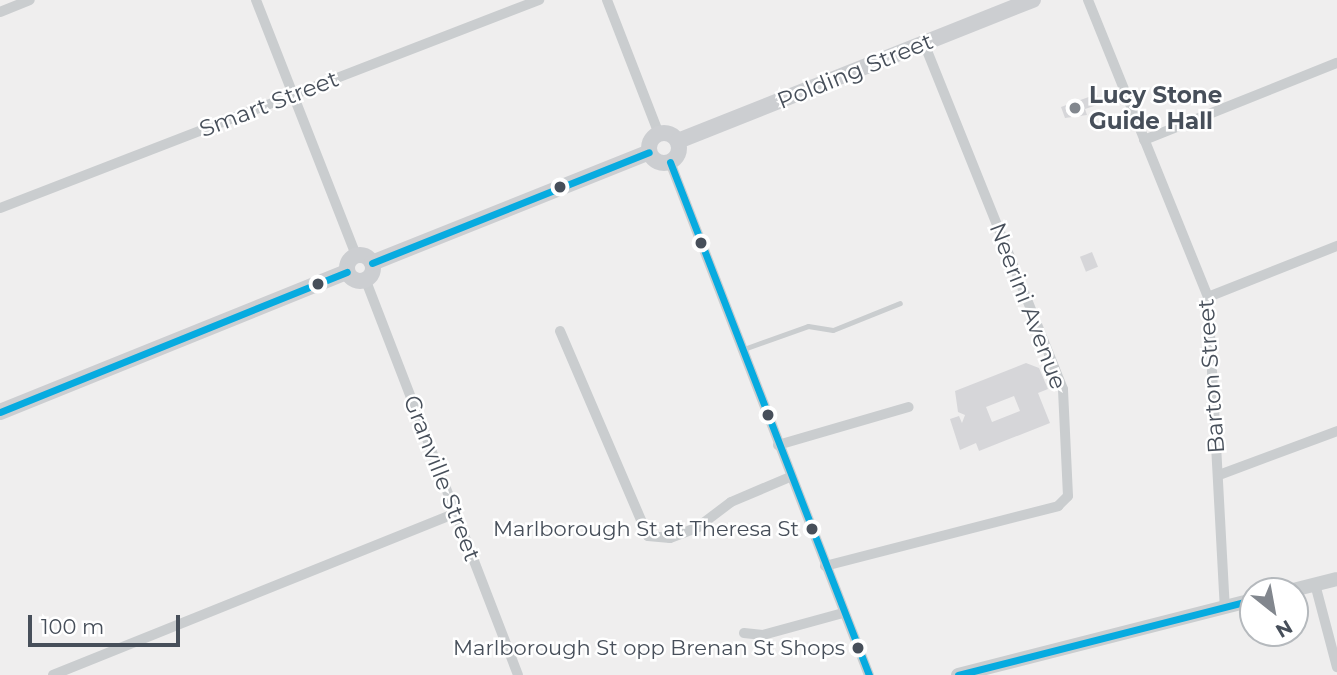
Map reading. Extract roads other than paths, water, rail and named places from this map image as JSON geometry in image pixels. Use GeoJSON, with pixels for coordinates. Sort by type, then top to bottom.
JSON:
{"type":"FeatureCollection","features":[{"type":"Feature","properties":{"kind":"main road","name":"Polding Street"},"geometry":{"type":"LineString","coordinates":[[678,141],[1033,0]]}},
{"type":"Feature","properties":{"kind":"main road"},"geometry":{"type":"LineString","coordinates":[[0,412],[347,272],[356,255],[372,263],[649,152],[659,134],[678,141],[679,153],[670,162],[657,162],[649,152]]}},
{"type":"Feature","properties":{"kind":"main road"},"geometry":{"type":"LineString","coordinates":[[347,272],[366,281],[372,263]]}},
{"type":"Feature","properties":{"kind":"street"},"geometry":{"type":"LineString","coordinates":[[0,12],[30,0]]}},
{"type":"Feature","properties":{"kind":"street"},"geometry":{"type":"LineString","coordinates":[[256,0],[356,255]]}},
{"type":"Feature","properties":{"kind":"street","name":"Smart Street"},"geometry":{"type":"LineString","coordinates":[[0,208],[539,0]]}},
{"type":"Feature","properties":{"kind":"street"},"geometry":{"type":"LineString","coordinates":[[607,0],[659,134]]}},
{"type":"Feature","properties":{"kind":"street","name":"Barton Street"},"geometry":{"type":"LineString","coordinates":[[1088,0],[1208,297],[1225,608]]}},
{"type":"Feature","properties":{"kind":"street","name":"Neerini Avenue"},"geometry":{"type":"LineString","coordinates":[[825,566],[1058,506],[1068,496],[1063,389],[924,43]]}},
{"type":"Feature","properties":{"kind":"street"},"geometry":{"type":"LineString","coordinates":[[1144,140],[1337,63]]}},
{"type":"Feature","properties":{"kind":"street"},"geometry":{"type":"LineString","coordinates":[[670,162],[869,675]]}},
{"type":"Feature","properties":{"kind":"street"},"geometry":{"type":"LineString","coordinates":[[1208,297],[1337,246]]}},
{"type":"Feature","properties":{"kind":"street","name":"Granville Street"},"geometry":{"type":"LineString","coordinates":[[366,281],[518,675]]}},
{"type":"Feature","properties":{"kind":"street"},"geometry":{"type":"LineString","coordinates":[[560,331],[648,536],[670,538],[698,527],[731,502],[790,477]]}},
{"type":"Feature","properties":{"kind":"street"},"geometry":{"type":"LineString","coordinates":[[778,444],[909,407]]}},
{"type":"Feature","properties":{"kind":"street"},"geometry":{"type":"LineString","coordinates":[[1219,475],[1337,431]]}},
{"type":"Feature","properties":{"kind":"street"},"geometry":{"type":"LineString","coordinates":[[53,675],[456,513]]}},
{"type":"Feature","properties":{"kind":"street"},"geometry":{"type":"LineString","coordinates":[[1309,586],[1337,579]]}},
{"type":"Feature","properties":{"kind":"street"},"geometry":{"type":"LineString","coordinates":[[1315,584],[1337,667]]}},
{"type":"Feature","properties":{"kind":"street"},"geometry":{"type":"LineString","coordinates":[[958,675],[1239,604]]}},
{"type":"Feature","properties":{"kind":"street"},"geometry":{"type":"LineString","coordinates":[[744,633],[762,635],[843,613]]}},
{"type":"Feature","properties":{"kind":"lane"},"geometry":{"type":"LineString","coordinates":[[741,350],[808,326],[833,330],[900,303]]}},
{"type":"Feature","properties":{"kind":"place","name":"Lucy Stone Guide Hall"},"geometry":{"type":"Point","coordinates":[1075,108]}},
{"type":"Feature","properties":{"kind":"place","name":"Marlborough St at Theresa St"},"geometry":{"type":"Point","coordinates":[812,529]}},
{"type":"Feature","properties":{"kind":"place","name":"Marlborough St opp Brenan St Shops"},"geometry":{"type":"Point","coordinates":[858,648]}}]}
